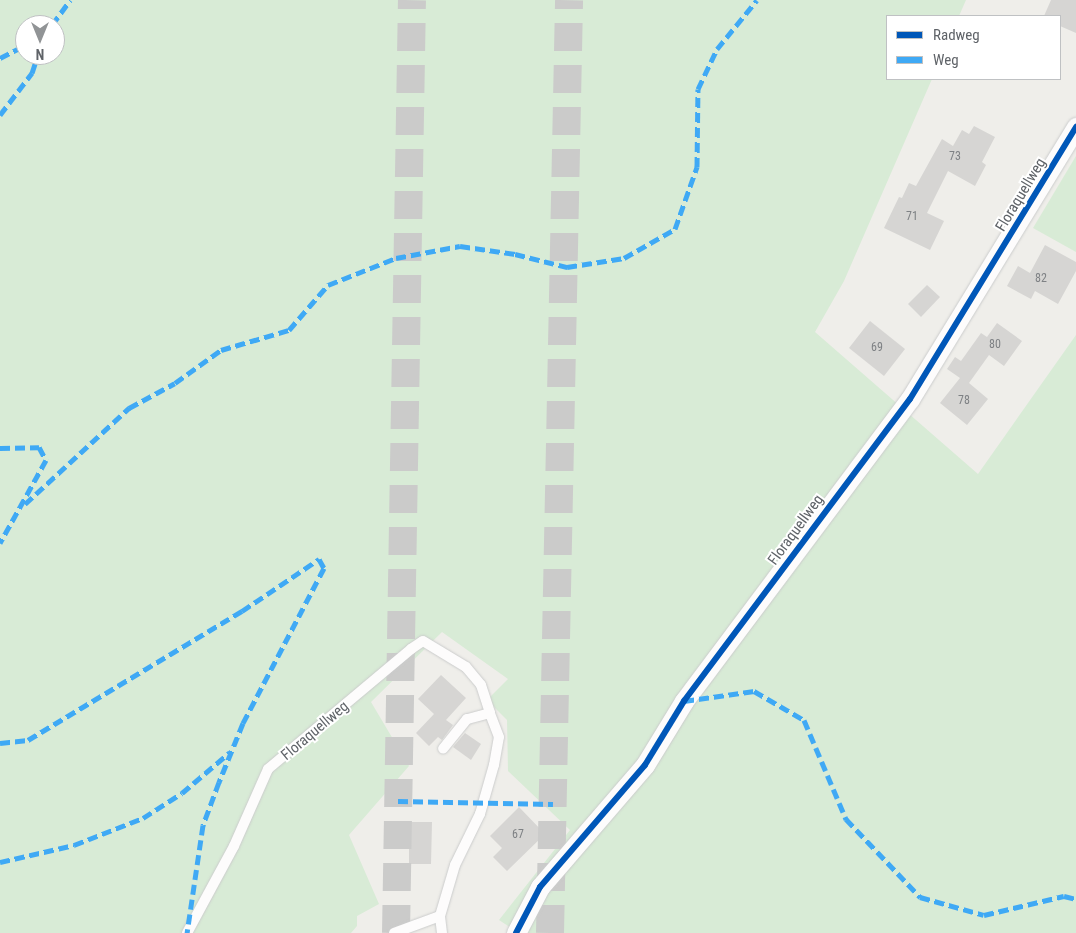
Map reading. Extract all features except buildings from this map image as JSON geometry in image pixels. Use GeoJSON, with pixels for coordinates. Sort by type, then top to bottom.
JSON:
{"type":"FeatureCollection","features":[{"type":"Feature","properties":{"kind":"street","name":"Floraquellweg"},"geometry":{"type":"LineString","coordinates":[[516,933],[540,886],[645,765],[684,701],[910,399],[1076,127]]}},
{"type":"Feature","properties":{"kind":"lane","name":"Floraquellweg"},"geometry":{"type":"LineString","coordinates":[[187,933],[234,846],[268,770],[411,649],[423,641],[466,667],[481,685],[499,737],[494,765],[480,814],[455,865],[440,916],[442,933]]}},
{"type":"Feature","properties":{"kind":"lane"},"geometry":{"type":"LineString","coordinates":[[443,749],[466,718],[490,713]]}},
{"type":"Feature","properties":{"kind":"lane"},"geometry":{"type":"LineString","coordinates":[[394,933],[440,916]]}},
{"type":"Feature","properties":{"kind":"green space"},"geometry":{"type":"Polygon","coordinates":[[[0,0],[966,0],[959,15],[886,15],[886,80],[932,80],[844,281],[815,332],[978,474],[1076,335],[1076,933],[519,933],[499,920],[570,830],[508,771],[507,720],[487,700],[508,679],[442,632],[371,702],[409,766],[349,835],[379,904],[357,916],[357,926],[351,933],[0,933],[0,0]]]}},
{"type":"Feature","properties":{"kind":"green space"},"geometry":{"type":"Polygon","coordinates":[[[1076,156],[1076,252],[1033,228],[1076,156]]]}},
{"type":"Feature","properties":{"kind":"tunnel"},"geometry":{"type":"LineString","coordinates":[[396,933],[412,0]]}},
{"type":"Feature","properties":{"kind":"tunnel"},"geometry":{"type":"LineString","coordinates":[[550,933],[569,0]]}},
{"type":"Feature","properties":{"kind":"marked path"},"geometry":{"type":"LineString","coordinates":[[59,15],[70,0]]}},
{"type":"Feature","properties":{"kind":"marked path"},"geometry":{"type":"LineString","coordinates":[[25,504],[129,408],[175,383],[221,350],[289,330],[328,285],[396,258],[460,246],[515,254],[567,267],[624,258],[675,229],[697,167],[698,89],[717,49],[757,0]]}},
{"type":"Feature","properties":{"kind":"marked path"},"geometry":{"type":"LineString","coordinates":[[0,58],[15,50]]}},
{"type":"Feature","properties":{"kind":"marked path"},"geometry":{"type":"LineString","coordinates":[[0,115],[32,73],[35,65]]}},
{"type":"Feature","properties":{"kind":"marked path"},"geometry":{"type":"LineString","coordinates":[[0,448],[39,447],[46,460],[0,543]]}},
{"type":"Feature","properties":{"kind":"marked path"},"geometry":{"type":"LineString","coordinates":[[0,743],[28,740],[242,611],[319,559],[324,568],[243,723],[203,825],[187,933]]}},
{"type":"Feature","properties":{"kind":"marked path"},"geometry":{"type":"LineString","coordinates":[[684,701],[754,691],[804,720],[846,819],[920,897],[984,915],[1064,896],[1076,899]]}},
{"type":"Feature","properties":{"kind":"marked path"},"geometry":{"type":"LineString","coordinates":[[0,862],[74,845],[143,818],[182,793],[230,752]]}},
{"type":"Feature","properties":{"kind":"marked path"},"geometry":{"type":"LineString","coordinates":[[398,801],[553,804]]}},
{"type":"Feature","properties":{"kind":"cycle path"},"geometry":{"type":"LineString","coordinates":[[516,933],[540,887],[645,765],[684,701],[910,399],[1076,127]]}}]}
